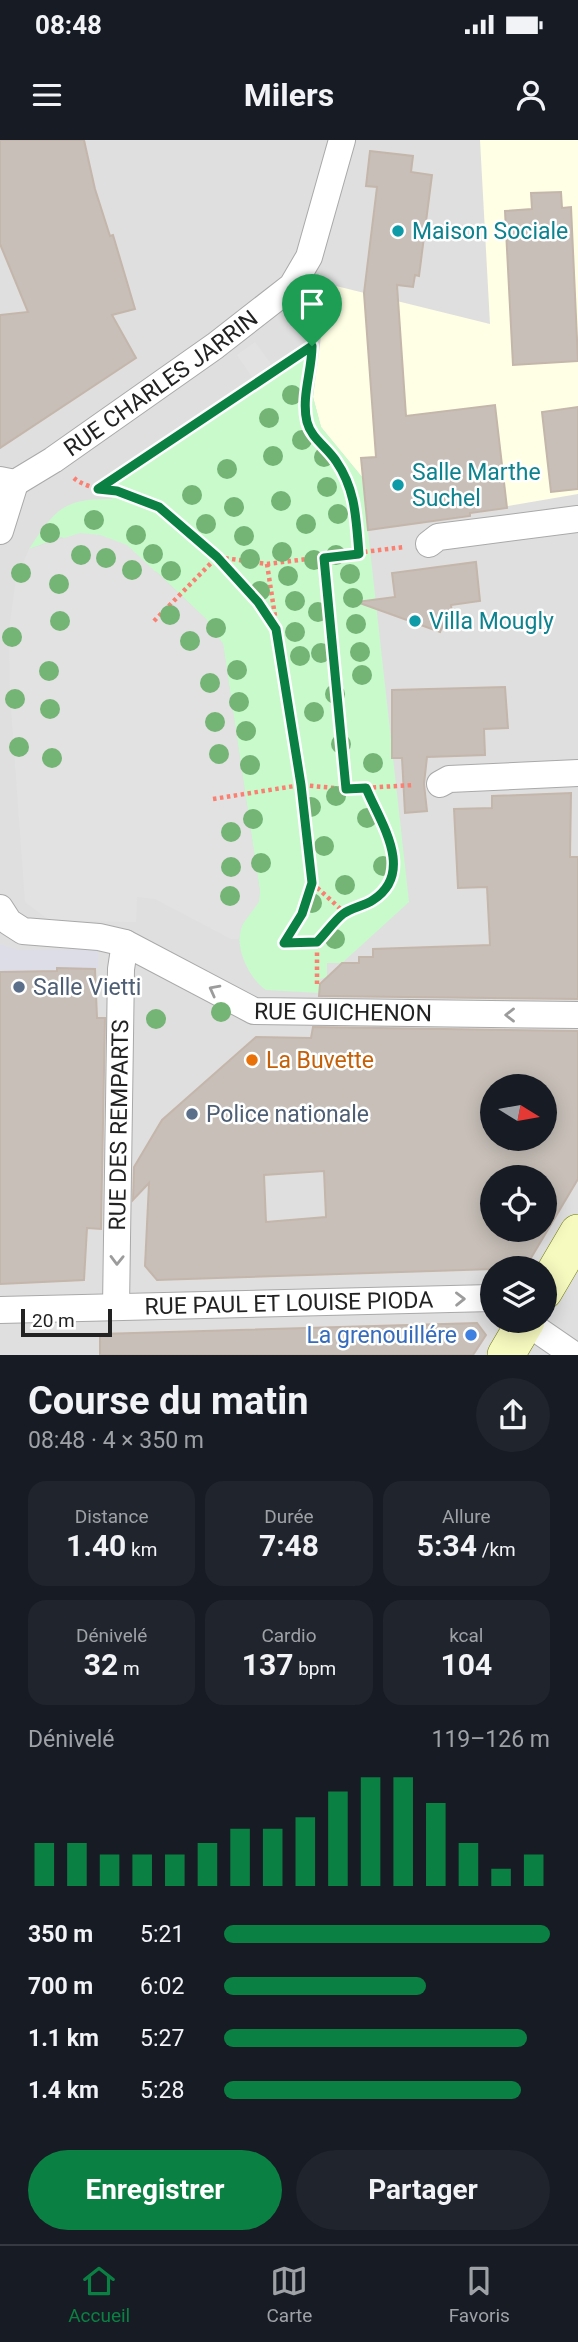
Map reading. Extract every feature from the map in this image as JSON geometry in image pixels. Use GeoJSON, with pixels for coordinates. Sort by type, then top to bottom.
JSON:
{"type":"FeatureCollection","features":[{"type":"Feature","properties":{"kind":"main road"},"geometry":{"type":"LineString","coordinates":[[559,1278],[578,1233]]}},
{"type":"Feature","properties":{"kind":"main road"},"geometry":{"type":"LineString","coordinates":[[506,1355],[519,1333]]}},
{"type":"Feature","properties":{"kind":"street","name":"RUE CHARLES JARRIN"},"geometry":{"type":"LineString","coordinates":[[8,482],[53,460],[215,346],[292,286],[309,257],[342,140]]}},
{"type":"Feature","properties":{"kind":"street"},"geometry":{"type":"LineString","coordinates":[[0,531],[8,482]]}},
{"type":"Feature","properties":{"kind":"street"},"geometry":{"type":"LineString","coordinates":[[429,544],[438,537],[578,519]]}},
{"type":"Feature","properties":{"kind":"street"},"geometry":{"type":"LineString","coordinates":[[440,784],[449,779],[578,773]]}},
{"type":"Feature","properties":{"kind":"street","name":"RUE GUICHENON"},"geometry":{"type":"LineString","coordinates":[[0,908],[9,922],[23,931],[99,937],[125,943],[254,1011],[578,1015]]}},
{"type":"Feature","properties":{"kind":"street","name":"RUE DES REMPARTS"},"geometry":{"type":"LineString","coordinates":[[116,1307],[121,968],[125,943]]}},
{"type":"Feature","properties":{"kind":"street","name":"RUE PAUL ET LOUISE PIODA"},"geometry":{"type":"LineString","coordinates":[[0,1310],[480,1298]]}},
{"type":"Feature","properties":{"kind":"street"},"geometry":{"type":"LineString","coordinates":[[543,1333],[575,1355]]}},
{"type":"Feature","properties":{"kind":"path"},"geometry":{"type":"LineString","coordinates":[[292,286],[311,324],[312,346],[305,396],[307,423],[316,438],[335,459],[354,492],[359,554]]}},
{"type":"Feature","properties":{"kind":"path"},"geometry":{"type":"LineString","coordinates":[[98,489],[312,346]]}},
{"type":"Feature","properties":{"kind":"path"},"geometry":{"type":"LineString","coordinates":[[53,460],[81,485],[117,491],[159,507],[217,557],[258,602],[276,629]]}},
{"type":"Feature","properties":{"kind":"path"},"geometry":{"type":"LineString","coordinates":[[217,557],[267,564],[429,544]]}},
{"type":"Feature","properties":{"kind":"path"},"geometry":{"type":"LineString","coordinates":[[154,621],[217,557]]}},
{"type":"Feature","properties":{"kind":"path"},"geometry":{"type":"LineString","coordinates":[[324,558],[346,789]]}},
{"type":"Feature","properties":{"kind":"path"},"geometry":{"type":"LineString","coordinates":[[267,564],[301,785],[312,883],[302,914],[284,943],[317,942]]}},
{"type":"Feature","properties":{"kind":"path"},"geometry":{"type":"LineString","coordinates":[[212,799],[301,785],[346,789],[385,786]]}},
{"type":"Feature","properties":{"kind":"path"},"geometry":{"type":"LineString","coordinates":[[317,993],[317,942],[345,913],[376,899],[393,877],[391,843],[366,788]]}},
{"type":"Feature","properties":{"kind":"path"},"geometry":{"type":"LineString","coordinates":[[312,883],[345,913]]}},
{"type":"Feature","properties":{"kind":"shaded area"},"geometry":{"type":"Polygon","coordinates":[[[0,140],[578,140],[578,1355],[0,1355],[0,140]]]}},
{"type":"Feature","properties":{"kind":"shaded area"},"geometry":{"type":"Polygon","coordinates":[[[480,140],[578,140],[578,494],[368,530],[362,477],[321,427],[313,397],[328,284],[490,324],[480,140]]]}},
{"type":"Feature","properties":{"kind":"shaded area"},"geometry":{"type":"Polygon","coordinates":[[[255,342],[271,364],[252,377],[237,355],[255,342]]]}},
{"type":"Feature","properties":{"kind":"shaded area"},"geometry":{"type":"Polygon","coordinates":[[[80,533],[100,535],[127,545],[206,619],[223,644],[260,892],[259,902],[242,925],[239,939],[231,939],[155,899],[137,897],[136,922],[49,920],[25,902],[10,695],[9,629],[16,579],[29,549],[80,533]]]}},
{"type":"Feature","properties":{"kind":"shaded area"},"geometry":{"type":"Polygon","coordinates":[[[0,944],[18,950],[98,949],[98,968],[0,972],[0,944]]]}},
{"type":"Feature","properties":{"kind":"green space"},"geometry":{"type":"Polygon","coordinates":[[[319,346],[313,397],[321,427],[362,477],[409,902],[342,963],[327,963],[327,977],[320,979],[320,993],[266,990],[254,978],[241,952],[242,926],[260,892],[223,644],[206,619],[157,572],[61,537],[29,549],[46,525],[62,509],[82,501],[112,499],[116,483],[319,346]]]}},
{"type":"Feature","properties":{"kind":"building"},"geometry":{"type":"Polygon","coordinates":[[[0,140],[84,140],[95,189],[110,236],[113,235],[135,309],[112,315],[136,358],[0,448],[0,315],[28,312],[0,244],[0,140]]]}},
{"type":"Feature","properties":{"kind":"building"},"geometry":{"type":"Polygon","coordinates":[[[370,151],[413,156],[411,172],[432,175],[419,276],[415,275],[413,287],[397,285],[406,416],[495,405],[507,508],[470,513],[470,516],[368,530],[361,458],[376,457],[364,293],[377,187],[366,186],[370,151]]]}},
{"type":"Feature","properties":{"kind":"building"},"geometry":{"type":"Polygon","coordinates":[[[561,192],[562,208],[571,207],[578,361],[513,365],[505,211],[532,209],[531,193],[561,192]]]}},
{"type":"Feature","properties":{"kind":"building"},"geometry":{"type":"Polygon","coordinates":[[[578,407],[578,489],[551,492],[542,412],[578,407]]]}},
{"type":"Feature","properties":{"kind":"building","name":"Villa Mougly"},"geometry":{"type":"Polygon","coordinates":[[[476,562],[480,601],[451,605],[452,613],[448,614],[440,632],[357,602],[395,597],[392,573],[476,562]]]}},
{"type":"Feature","properties":{"kind":"building"},"geometry":{"type":"Polygon","coordinates":[[[505,687],[508,728],[484,729],[485,755],[427,757],[424,784],[427,811],[405,813],[402,758],[392,758],[392,690],[505,687]]]}},
{"type":"Feature","properties":{"kind":"building"},"geometry":{"type":"Polygon","coordinates":[[[571,793],[570,857],[578,857],[578,999],[319,996],[320,984],[342,963],[359,963],[359,957],[373,957],[373,949],[490,945],[487,887],[458,888],[454,809],[492,808],[492,796],[571,793]]]}},
{"type":"Feature","properties":{"kind":"building"},"geometry":{"type":"Polygon","coordinates":[[[57,968],[95,969],[97,1018],[105,1018],[101,1229],[87,1228],[84,1280],[0,1284],[0,972],[57,971],[57,968]]]}},
{"type":"Feature","properties":{"kind":"building"},"geometry":{"type":"Polygon","coordinates":[[[313,1027],[578,1031],[578,1179],[557,1214],[557,1165],[480,1165],[480,1242],[540,1242],[532,1256],[480,1256],[480,1269],[157,1280],[145,1266],[149,1183],[133,1200],[134,1167],[162,1120],[256,1037],[311,1038],[313,1027]],[[324,1171],[264,1175],[266,1222],[326,1217],[324,1171]]]}},
{"type":"Feature","properties":{"kind":"building"},"geometry":{"type":"Polygon","coordinates":[[[477,1323],[480,1333],[486,1335],[473,1355],[100,1355],[100,1334],[477,1323]]]}},
{"type":"Feature","properties":{"kind":"place","name":"Maison Sociale"},"geometry":{"type":"Point","coordinates":[398,231]}},
{"type":"Feature","properties":{"kind":"place","name":"Salle Marthe Suchel"},"geometry":{"type":"Point","coordinates":[398,485]}},
{"type":"Feature","properties":{"kind":"place","name":"Villa Mougly"},"geometry":{"type":"Point","coordinates":[415,621]}},
{"type":"Feature","properties":{"kind":"place","name":"Salle Vietti"},"geometry":{"type":"Point","coordinates":[19,987]}},
{"type":"Feature","properties":{"kind":"place","name":"La Buvette"},"geometry":{"type":"Point","coordinates":[252,1060]}},
{"type":"Feature","properties":{"kind":"place","name":"Police nationale"},"geometry":{"type":"Point","coordinates":[192,1114]}},
{"type":"Feature","properties":{"kind":"place","name":"La grenouillére"},"geometry":{"type":"Point","coordinates":[471,1335]}},
{"type":"Feature","properties":{"kind":"route"},"geometry":{"type":"LineString","coordinates":[[312,346],[305,396],[307,423],[316,438],[335,459],[354,492],[359,554],[324,558],[346,789],[366,788],[391,843],[394,866],[393,877],[376,899],[345,913],[317,942],[284,943],[302,914],[312,883],[301,785],[276,629],[258,602],[217,557],[159,507],[117,491],[98,489],[312,346]]}}]}
